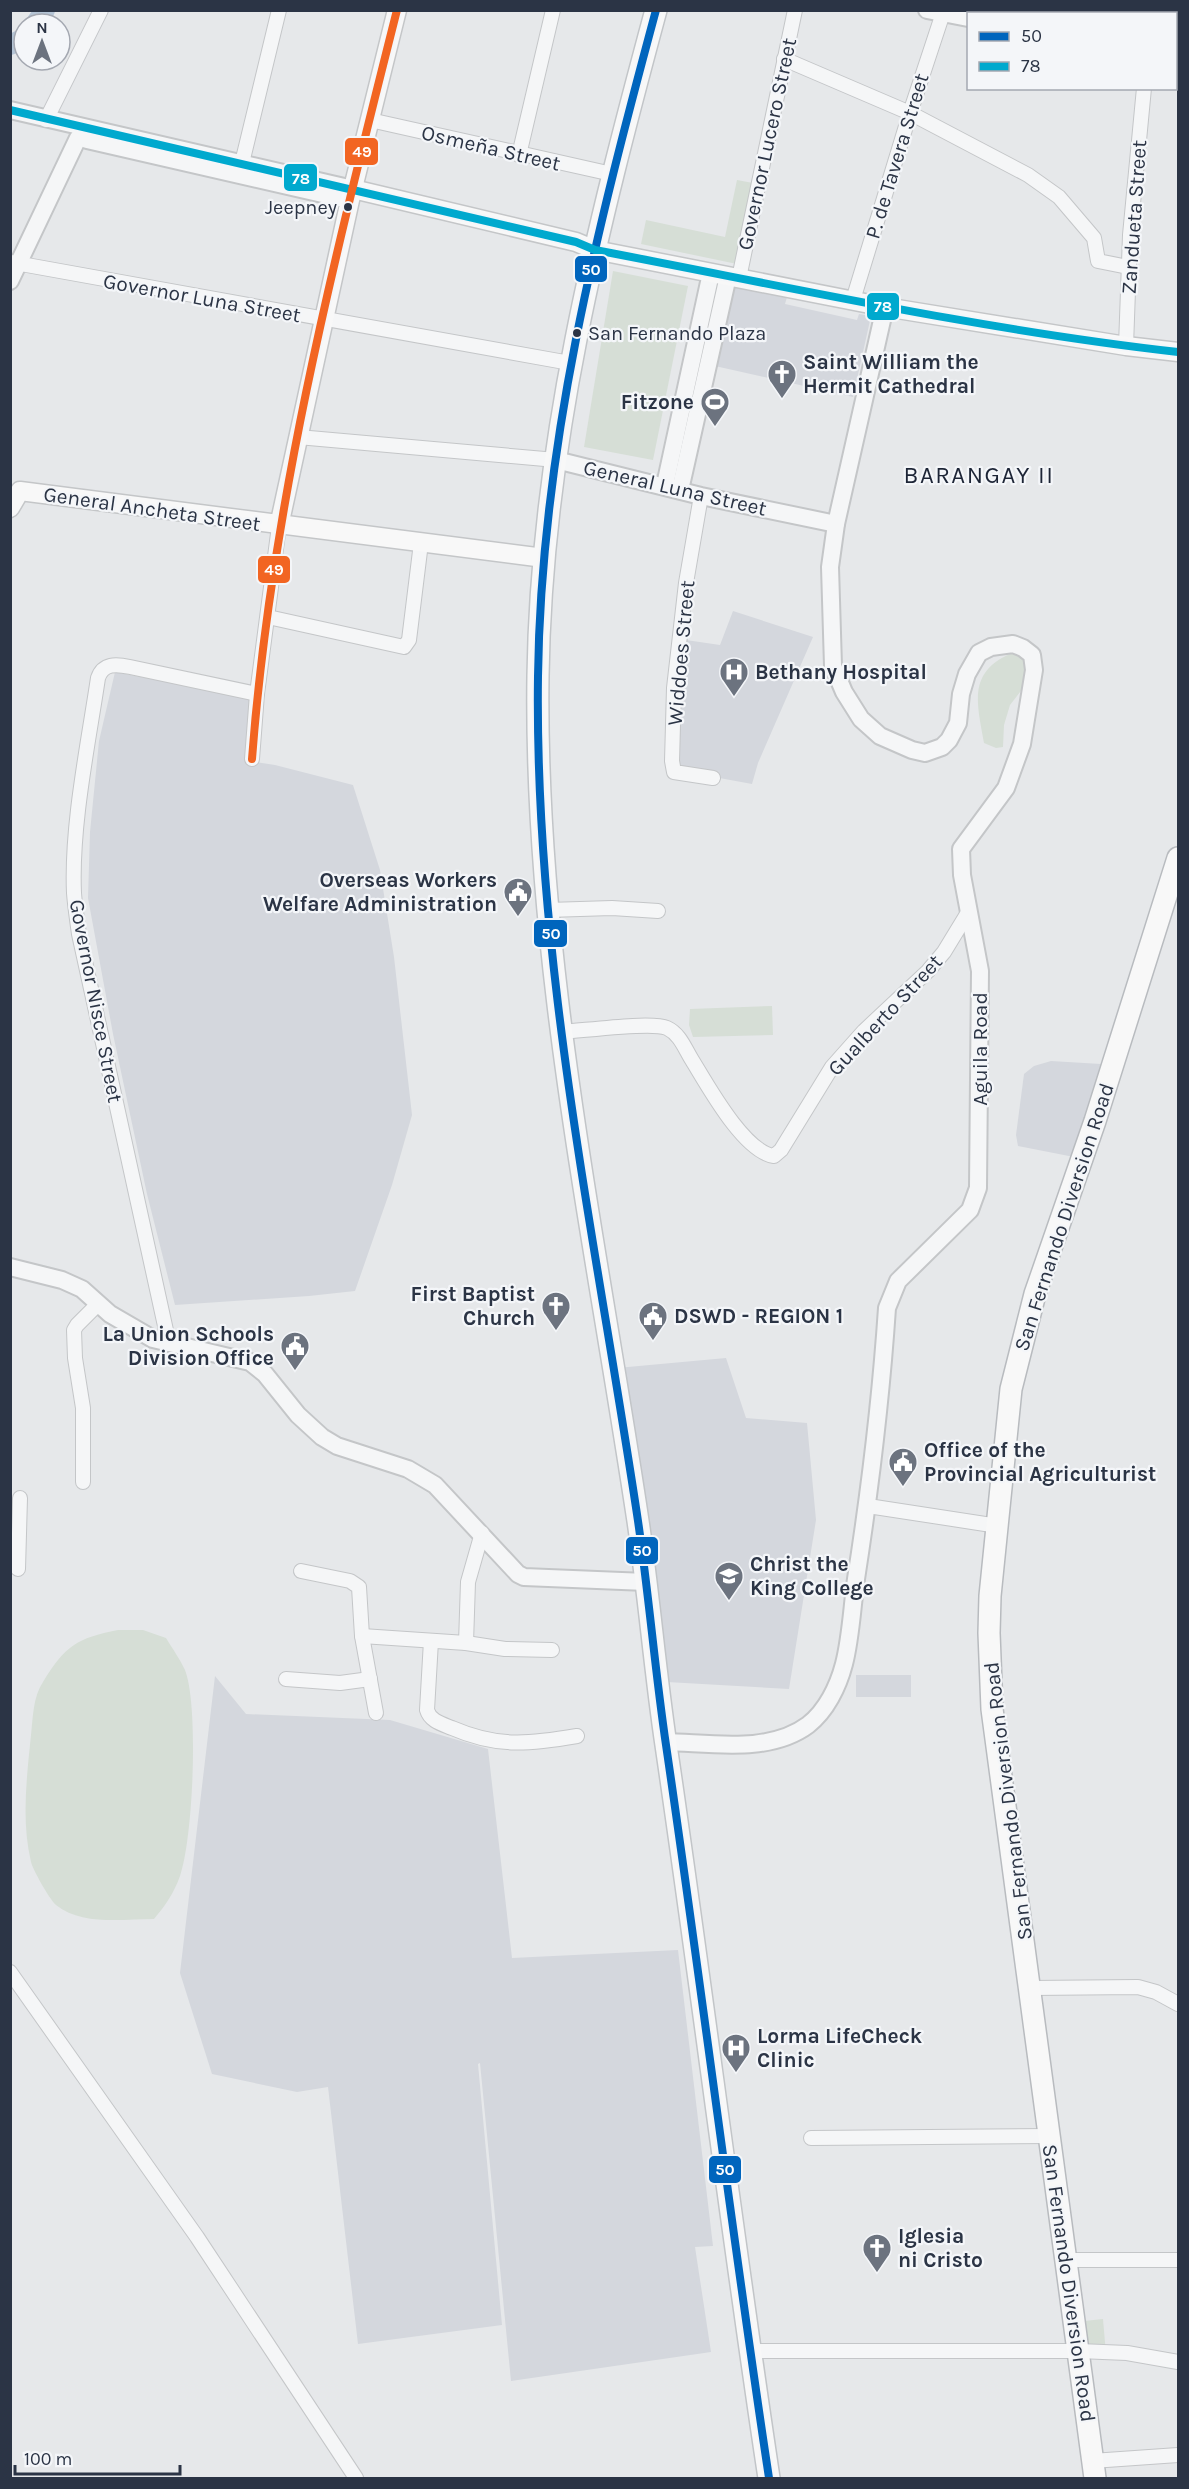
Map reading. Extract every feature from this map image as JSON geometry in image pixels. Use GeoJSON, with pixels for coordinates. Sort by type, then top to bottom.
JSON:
{"type":"FeatureCollection","features":[{"type":"Feature","properties":{"kind":"main road"},"geometry":{"type":"LineString","coordinates":[[279,526],[351,195],[397,10]]}},
{"type":"Feature","properties":{"kind":"main road"},"geometry":{"type":"LineString","coordinates":[[656,10],[612,174],[570,363],[544,558],[538,673],[539,796],[561,1032],[646,1582],[666,1742],[769,2478]]}},
{"type":"Feature","properties":{"kind":"main road"},"geometry":{"type":"LineString","coordinates":[[351,195],[574,251],[595,250],[885,307],[1126,346],[1179,352]]}},
{"type":"Feature","properties":{"kind":"main road"},"geometry":{"type":"LineString","coordinates":[[10,508],[15,491]]}},
{"type":"Feature","properties":{"kind":"main road","name":"General Ancheta Street"},"geometry":{"type":"LineString","coordinates":[[15,491],[544,558]]}},
{"type":"Feature","properties":{"kind":"main road","name":"San Fernando Diversion Road"},"geometry":{"type":"LineString","coordinates":[[1094,2470],[994,1721],[990,1675],[990,1596],[1011,1389],[1035,1294],[1095,1121],[1179,858]]}},
{"type":"Feature","properties":{"kind":"street"},"geometry":{"type":"LineString","coordinates":[[46,120],[101,10]]}},
{"type":"Feature","properties":{"kind":"street"},"geometry":{"type":"LineString","coordinates":[[242,164],[279,10]]}},
{"type":"Feature","properties":{"kind":"street"},"geometry":{"type":"LineString","coordinates":[[519,155],[553,10]]}},
{"type":"Feature","properties":{"kind":"street","name":"Governor Lucero Street"},"geometry":{"type":"LineString","coordinates":[[726,276],[795,10]]}},
{"type":"Feature","properties":{"kind":"street"},"geometry":{"type":"LineString","coordinates":[[935,12],[967,18]]}},
{"type":"Feature","properties":{"kind":"street","name":"P. de Tavera Street"},"geometry":{"type":"LineString","coordinates":[[854,300],[910,113],[935,12]]}},
{"type":"Feature","properties":{"kind":"street"},"geometry":{"type":"LineString","coordinates":[[784,59],[910,113],[1028,175],[1059,197],[1094,238],[1098,261],[1128,267]]}},
{"type":"Feature","properties":{"kind":"street","name":"Zandueta Street"},"geometry":{"type":"LineString","coordinates":[[1126,346],[1128,267],[1144,90]]}},
{"type":"Feature","properties":{"kind":"street"},"geometry":{"type":"LineString","coordinates":[[10,110],[242,164],[351,195]]}},
{"type":"Feature","properties":{"kind":"street","name":"Osmeña Street"},"geometry":{"type":"LineString","coordinates":[[370,120],[612,174]]}},
{"type":"Feature","properties":{"kind":"street"},"geometry":{"type":"LineString","coordinates":[[10,121],[78,138],[351,195]]}},
{"type":"Feature","properties":{"kind":"street"},"geometry":{"type":"LineString","coordinates":[[10,281],[14,263],[78,138]]}},
{"type":"Feature","properties":{"kind":"street","name":"Governor Luna Street"},"geometry":{"type":"LineString","coordinates":[[14,263],[570,363]]}},
{"type":"Feature","properties":{"kind":"street"},"geometry":{"type":"LineString","coordinates":[[673,487],[726,276]]}},
{"type":"Feature","properties":{"kind":"street"},"geometry":{"type":"LineString","coordinates":[[836,524],[885,307]]}},
{"type":"Feature","properties":{"kind":"street","name":"General Luna Street"},"geometry":{"type":"LineString","coordinates":[[298,437],[556,459],[701,496],[836,524]]}},
{"type":"Feature","properties":{"kind":"street","name":"Widdoes Street"},"geometry":{"type":"LineString","coordinates":[[701,496],[686,583],[674,688],[672,761],[674,772],[713,778]]}},
{"type":"Feature","properties":{"kind":"street","name":"Aguila Road"},"geometry":{"type":"LineString","coordinates":[[666,1742],[750,1744],[766,1742],[791,1735],[816,1718],[831,1698],[844,1664],[867,1506],[887,1308],[898,1281],[970,1210],[978,1188],[980,971],[962,875],[961,849],[1006,788],[1016,763],[1034,685],[1032,655],[1013,644],[991,647],[979,653],[967,674],[961,694],[958,723],[949,740],[942,747],[925,753],[880,736],[861,718],[844,692],[833,666],[830,567],[836,524]]}},
{"type":"Feature","properties":{"kind":"street"},"geometry":{"type":"LineString","coordinates":[[252,759],[257,694],[279,526]]}},
{"type":"Feature","properties":{"kind":"street"},"geometry":{"type":"LineString","coordinates":[[267,617],[404,647],[409,640],[421,543]]}},
{"type":"Feature","properties":{"kind":"street","name":"Governor Nisce Street"},"geometry":{"type":"LineString","coordinates":[[169,1344],[79,934],[74,894],[74,854],[88,744],[98,678],[100,672],[110,665],[130,667],[257,694]]}},
{"type":"Feature","properties":{"kind":"street"},"geometry":{"type":"LineString","coordinates":[[548,910],[612,908],[658,912]]}},
{"type":"Feature","properties":{"kind":"street","name":"Gualberto Street"},"geometry":{"type":"LineString","coordinates":[[561,1032],[666,1027],[678,1036],[716,1099],[753,1148],[765,1155],[774,1156],[781,1150],[832,1067],[864,1031],[928,971],[944,952],[969,911]]}},
{"type":"Feature","properties":{"kind":"street"},"geometry":{"type":"LineString","coordinates":[[10,1267],[62,1280],[82,1289],[98,1305],[153,1339],[250,1362],[265,1374],[298,1415],[322,1437],[337,1446],[408,1469],[435,1485],[518,1574],[524,1577],[646,1582]]}},
{"type":"Feature","properties":{"kind":"street"},"geometry":{"type":"LineString","coordinates":[[83,1482],[83,1408],[75,1358],[74,1330],[76,1325],[98,1305]]}},
{"type":"Feature","properties":{"kind":"street"},"geometry":{"type":"LineString","coordinates":[[18,1569],[14,1524],[20,1498]]}},
{"type":"Feature","properties":{"kind":"street"},"geometry":{"type":"LineString","coordinates":[[867,1506],[998,1526]]}},
{"type":"Feature","properties":{"kind":"street"},"geometry":{"type":"LineString","coordinates":[[466,1643],[468,1582],[482,1533]]}},
{"type":"Feature","properties":{"kind":"street"},"geometry":{"type":"LineString","coordinates":[[302,1571],[357,1585],[362,1636],[376,1713]]}},
{"type":"Feature","properties":{"kind":"street"},"geometry":{"type":"LineString","coordinates":[[362,1636],[466,1643],[498,1649],[552,1650]]}},
{"type":"Feature","properties":{"kind":"street"},"geometry":{"type":"LineString","coordinates":[[431,1641],[427,1710],[433,1720],[475,1738],[514,1744],[577,1736]]}},
{"type":"Feature","properties":{"kind":"street"},"geometry":{"type":"LineString","coordinates":[[286,1679],[340,1683],[370,1679]]}},
{"type":"Feature","properties":{"kind":"street"},"geometry":{"type":"LineString","coordinates":[[10,1972],[197,2237],[356,2478]]}},
{"type":"Feature","properties":{"kind":"street"},"geometry":{"type":"LineString","coordinates":[[1031,1988],[1138,1987],[1156,1992],[1179,2004]]}},
{"type":"Feature","properties":{"kind":"street"},"geometry":{"type":"LineString","coordinates":[[811,2138],[1050,2136]]}},
{"type":"Feature","properties":{"kind":"street"},"geometry":{"type":"LineString","coordinates":[[1067,2260],[1179,2260]]}},
{"type":"Feature","properties":{"kind":"street"},"geometry":{"type":"LineString","coordinates":[[750,2351],[1079,2351],[1127,2353],[1179,2362]]}},
{"type":"Feature","properties":{"kind":"street"},"geometry":{"type":"LineString","coordinates":[[1094,2470],[1179,2455]]}},
{"type":"Feature","properties":{"kind":"shaded area"},"geometry":{"type":"Polygon","coordinates":[[[737,180],[753,183],[737,264],[641,244],[646,220],[725,237],[737,180]]]}},
{"type":"Feature","properties":{"kind":"shaded area"},"geometry":{"type":"Polygon","coordinates":[[[613,271],[688,286],[653,460],[584,447],[613,271]]]}},
{"type":"Feature","properties":{"kind":"shaded area"},"geometry":{"type":"Polygon","coordinates":[[[734,285],[787,297],[785,304],[857,320],[859,314],[871,316],[853,397],[715,366],[734,285]]]}},
{"type":"Feature","properties":{"kind":"shaded area","name":"Bethany Hospital"},"geometry":{"type":"Polygon","coordinates":[[[733,611],[813,637],[758,763],[752,784],[676,770],[686,640],[720,645],[733,611]]]}},
{"type":"Feature","properties":{"kind":"shaded area"},"geometry":{"type":"Polygon","coordinates":[[[1012,653],[1021,653],[1027,658],[1027,683],[1010,705],[1004,725],[1003,747],[996,748],[984,743],[979,715],[978,690],[988,669],[1012,653]]]}},
{"type":"Feature","properties":{"kind":"shaded area"},"geometry":{"type":"Polygon","coordinates":[[[115,672],[255,699],[249,761],[275,765],[353,785],[380,870],[394,957],[412,1115],[392,1185],[355,1291],[175,1305],[147,1194],[113,1034],[88,898],[90,832],[99,741],[115,672]]]}},
{"type":"Feature","properties":{"kind":"shaded area"},"geometry":{"type":"Polygon","coordinates":[[[772,1006],[773,1035],[693,1037],[689,1025],[690,1009],[772,1006]]]}},
{"type":"Feature","properties":{"kind":"shaded area"},"geometry":{"type":"Polygon","coordinates":[[[1051,1061],[1101,1064],[1074,1157],[1018,1146],[1016,1135],[1024,1074],[1034,1066],[1051,1061]]]}},
{"type":"Feature","properties":{"kind":"shaded area","name":"Christ the King College"},"geometry":{"type":"Polygon","coordinates":[[[726,1358],[746,1418],[807,1423],[816,1520],[789,1689],[667,1682],[617,1368],[726,1358]]]}},
{"type":"Feature","properties":{"kind":"shaded area"},"geometry":{"type":"Polygon","coordinates":[[[118,1630],[143,1630],[166,1638],[185,1670],[192,1712],[193,1773],[185,1858],[175,1888],[154,1919],[90,1919],[66,1912],[53,1902],[32,1866],[26,1830],[27,1782],[33,1714],[40,1688],[58,1660],[73,1646],[92,1636],[118,1630]]]}},
{"type":"Feature","properties":{"kind":"shaded area"},"geometry":{"type":"Polygon","coordinates":[[[856,1675],[911,1675],[911,1697],[856,1697],[856,1675]]]}},
{"type":"Feature","properties":{"kind":"shaded area"},"geometry":{"type":"Polygon","coordinates":[[[215,1676],[246,1714],[390,1720],[488,1749],[512,1958],[678,1950],[713,2246],[695,2247],[711,2352],[511,2381],[480,2063],[478,2064],[502,2325],[358,2344],[328,2087],[297,2092],[212,2074],[180,1973],[215,1676]]]}},
{"type":"Feature","properties":{"kind":"shaded area"},"geometry":{"type":"Polygon","coordinates":[[[1103,2319],[1106,2354],[1087,2356],[1084,2321],[1103,2319]]]}},
{"type":"Feature","properties":{"kind":"transit line","name":"49"},"geometry":{"type":"LineString","coordinates":[[252,759],[261,664],[274,569],[308,382],[397,10]]}},
{"type":"Feature","properties":{"kind":"transit line","name":"50"},"geometry":{"type":"LineString","coordinates":[[656,10],[613,174],[576,339],[561,422],[549,506],[542,591],[538,676],[539,783],[546,889],[571,1100],[638,1521],[662,1717],[769,2478]]}},
{"type":"Feature","properties":{"kind":"transit line","name":"78"},"geometry":{"type":"LineString","coordinates":[[10,110],[576,242],[595,250],[959,320],[1178,352]]}},
{"type":"Feature","properties":{"kind":"place","name":"Jeepney"},"geometry":{"type":"Point","coordinates":[348,207]}},
{"type":"Feature","properties":{"kind":"place","name":"San Fernando Plaza"},"geometry":{"type":"Point","coordinates":[577,333]}},
{"type":"Feature","properties":{"kind":"place","name":"Saint William the Hermit Cathedral"},"geometry":{"type":"Point","coordinates":[782,400]}},
{"type":"Feature","properties":{"kind":"place","name":"Fitzone"},"geometry":{"type":"Point","coordinates":[715,428]}},
{"type":"Feature","properties":{"kind":"place","name":"Bethany Hospital"},"geometry":{"type":"Point","coordinates":[734,698]}},
{"type":"Feature","properties":{"kind":"place","name":"Overseas Workers Welfare Administration"},"geometry":{"type":"Point","coordinates":[518,918]}},
{"type":"Feature","properties":{"kind":"place","name":"First Baptist Church"},"geometry":{"type":"Point","coordinates":[556,1332]}},
{"type":"Feature","properties":{"kind":"place","name":"DSWD - REGION 1"},"geometry":{"type":"Point","coordinates":[653,1342]}},
{"type":"Feature","properties":{"kind":"place","name":"La Union Schools Division Office"},"geometry":{"type":"Point","coordinates":[295,1372]}},
{"type":"Feature","properties":{"kind":"place","name":"Office of the Provincial Agriculturist"},"geometry":{"type":"Point","coordinates":[903,1488]}},
{"type":"Feature","properties":{"kind":"place","name":"Christ the King College"},"geometry":{"type":"Point","coordinates":[729,1602]}},
{"type":"Feature","properties":{"kind":"place","name":"Lorma LifeCheck Clinic"},"geometry":{"type":"Point","coordinates":[736,2074]}},
{"type":"Feature","properties":{"kind":"place","name":"Iglesia ni Cristo"},"geometry":{"type":"Point","coordinates":[877,2274]}},
{"type":"Feature","properties":{"kind":"district","name":"BARANGAY II"},"geometry":{"type":"Point","coordinates":[979,475]}}]}
